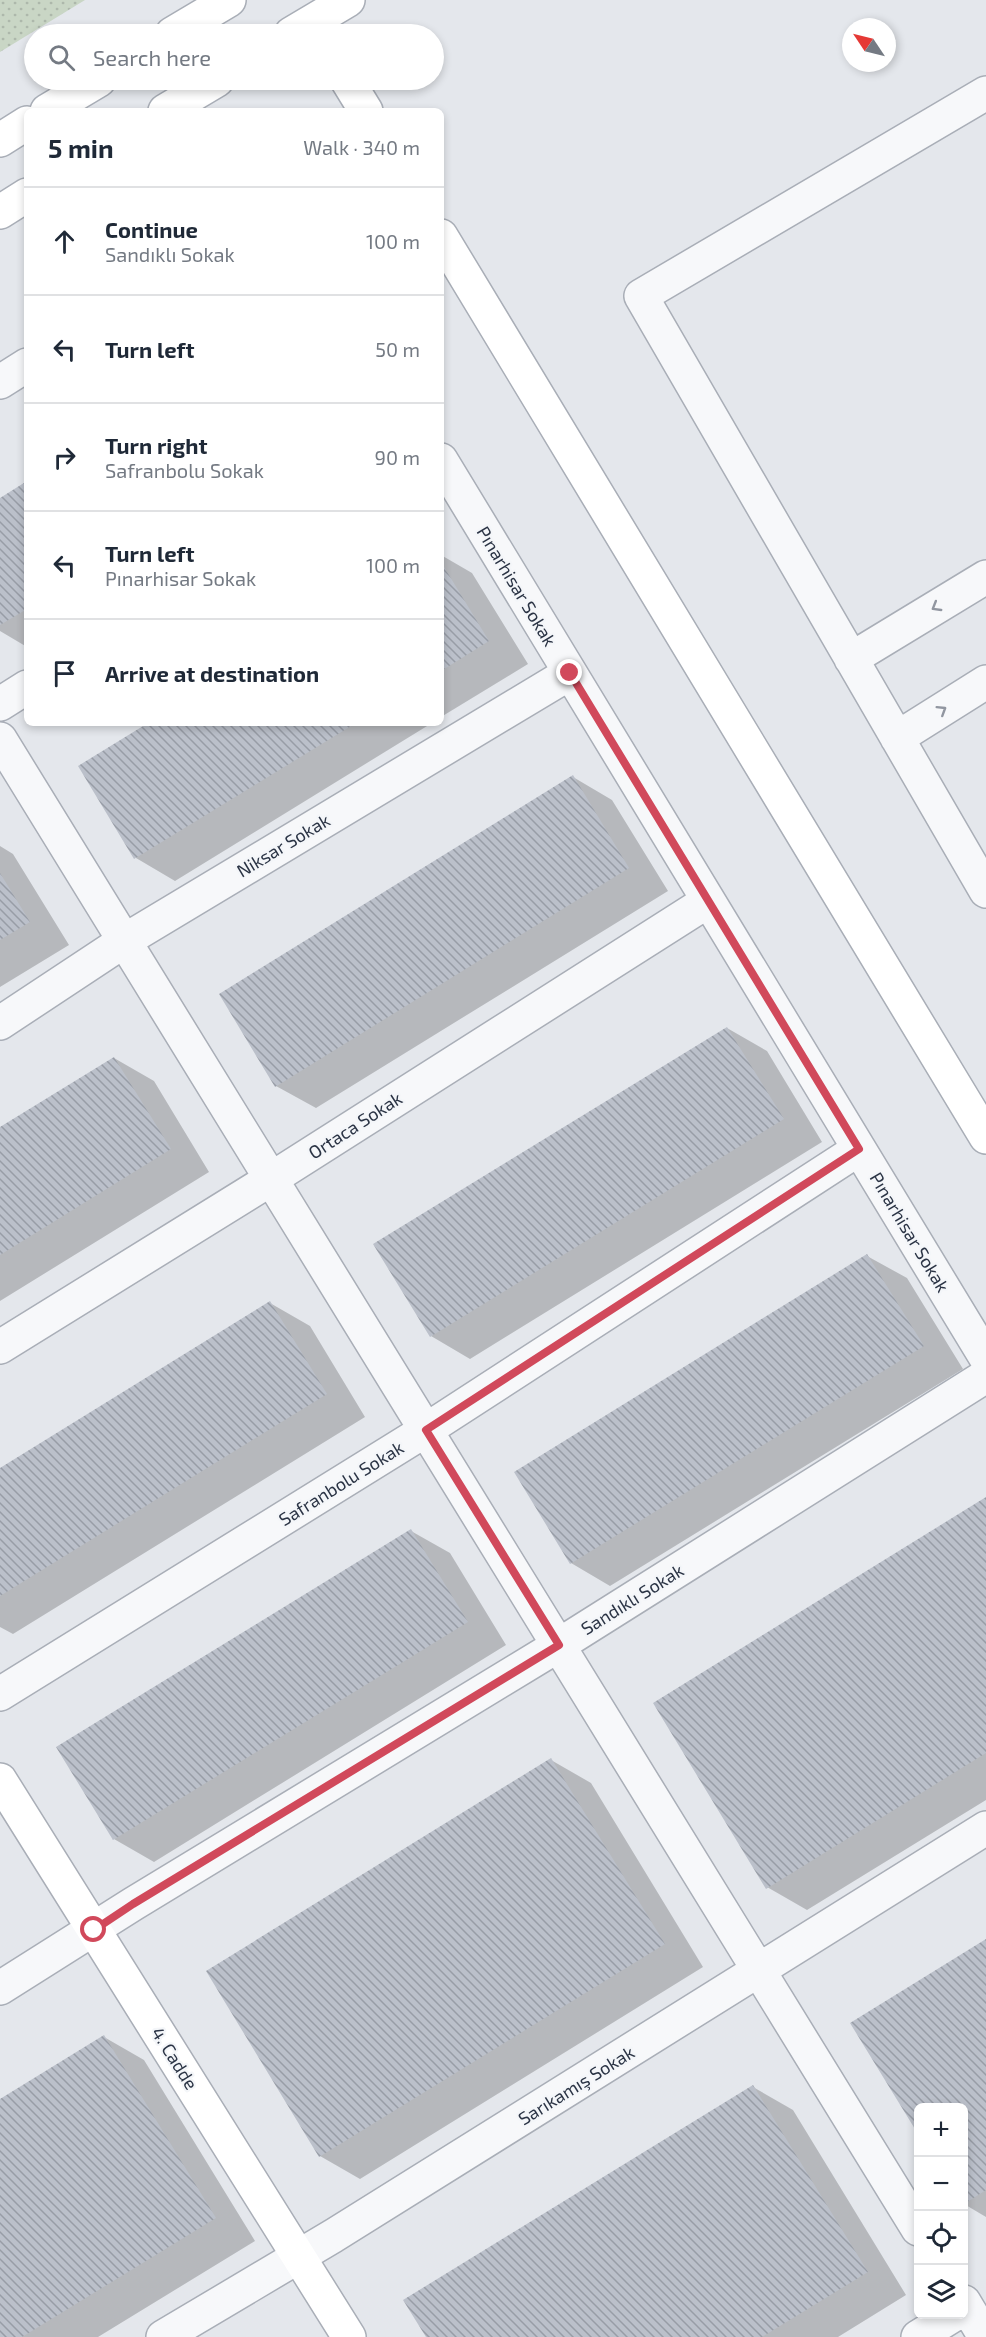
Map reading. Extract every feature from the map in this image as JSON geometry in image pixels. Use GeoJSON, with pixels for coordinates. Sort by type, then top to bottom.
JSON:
{"type":"FeatureCollection","features":[{"type":"Feature","properties":{"kind":"street"},"geometry":{"type":"LineString","coordinates":[[189,24],[229,0]]}},
{"type":"Feature","properties":{"kind":"street"},"geometry":{"type":"LineString","coordinates":[[305,23],[348,0]]}},
{"type":"Feature","properties":{"kind":"street"},"geometry":{"type":"LineString","coordinates":[[52,108],[82,90]]}},
{"type":"Feature","properties":{"kind":"street"},"geometry":{"type":"LineString","coordinates":[[170,108],[200,90]]}},
{"type":"Feature","properties":{"kind":"street"},"geometry":{"type":"LineString","coordinates":[[352,90],[364,108]]}},
{"type":"Feature","properties":{"kind":"street"},"geometry":{"type":"LineString","coordinates":[[986,93],[641,296],[986,891]]}},
{"type":"Feature","properties":{"kind":"street"},"geometry":{"type":"LineString","coordinates":[[0,140],[24,125]]}},
{"type":"Feature","properties":{"kind":"street"},"geometry":{"type":"LineString","coordinates":[[0,212],[24,197]]}},
{"type":"Feature","properties":{"kind":"street"},"geometry":{"type":"LineString","coordinates":[[444,241],[986,1137]]}},
{"type":"Feature","properties":{"kind":"street"},"geometry":{"type":"LineString","coordinates":[[0,382],[24,367]]}},
{"type":"Feature","properties":{"kind":"street","name":"Pınarhisar Sokak"},"geometry":{"type":"LineString","coordinates":[[444,465],[986,1358]]}},
{"type":"Feature","properties":{"kind":"street"},"geometry":{"type":"LineString","coordinates":[[852,659],[986,577]]}},
{"type":"Feature","properties":{"kind":"street","name":"Niksar Sokak"},"geometry":{"type":"LineString","coordinates":[[0,1023],[124,941],[570,673]]}},
{"type":"Feature","properties":{"kind":"street"},"geometry":{"type":"LineString","coordinates":[[897,738],[986,682]]}},
{"type":"Feature","properties":{"kind":"street"},"geometry":{"type":"LineString","coordinates":[[0,704],[24,689]]}},
{"type":"Feature","properties":{"kind":"street"},"geometry":{"type":"LineString","coordinates":[[0,739],[914,2222]]}},
{"type":"Feature","properties":{"kind":"street","name":"Ortaca Sokak"},"geometry":{"type":"LineString","coordinates":[[0,1347],[271,1179],[708,900]]}},
{"type":"Feature","properties":{"kind":"street","name":"Safranbolu Sokak"},"geometry":{"type":"LineString","coordinates":[[0,1694],[426,1430],[859,1149]]}},
{"type":"Feature","properties":{"kind":"street","name":"Sandıklı Sokak"},"geometry":{"type":"LineString","coordinates":[[0,1988],[133,1904],[559,1645],[986,1376]]}},
{"type":"Feature","properties":{"kind":"street","name":"4. Cadde"},"geometry":{"type":"LineString","coordinates":[[0,1780],[349,2337]]}},
{"type":"Feature","properties":{"kind":"street","name":"Sarıkamış Sokak"},"geometry":{"type":"LineString","coordinates":[[163,2337],[333,2236],[760,1971],[986,1827]]}},
{"type":"Feature","properties":{"kind":"street"},"geometry":{"type":"LineString","coordinates":[[968,2308],[985,2337]]}},
{"type":"Feature","properties":{"kind":"street"},"geometry":{"type":"LineString","coordinates":[[918,2337],[946,2319]]}},
{"type":"Feature","properties":{"kind":"green space"},"geometry":{"type":"Polygon","coordinates":[[[0,0],[85,0],[46,24],[24,24],[24,37],[0,52],[0,0]]]}},
{"type":"Feature","properties":{"kind":"building"},"geometry":{"type":"Polygon","coordinates":[[[24,483],[24,611],[0,625],[0,498],[24,483]]]}},
{"type":"Feature","properties":{"kind":"building"},"geometry":{"type":"Polygon","coordinates":[[[444,567],[489,641],[444,669],[444,567]]]}},
{"type":"Feature","properties":{"kind":"building"},"geometry":{"type":"Polygon","coordinates":[[[143,726],[351,726],[134,859],[78,766],[143,726]]]}},
{"type":"Feature","properties":{"kind":"building"},"geometry":{"type":"Polygon","coordinates":[[[573,775],[629,868],[275,1087],[219,994],[573,775]]]}},
{"type":"Feature","properties":{"kind":"building"},"geometry":{"type":"Polygon","coordinates":[[[0,873],[30,922],[0,940],[0,873]]]}},
{"type":"Feature","properties":{"kind":"building"},"geometry":{"type":"Polygon","coordinates":[[[727,1027],[784,1119],[430,1337],[373,1244],[727,1027]]]}},
{"type":"Feature","properties":{"kind":"building"},"geometry":{"type":"Polygon","coordinates":[[[114,1057],[171,1149],[0,1255],[0,1127],[114,1057]]]}},
{"type":"Feature","properties":{"kind":"building"},"geometry":{"type":"Polygon","coordinates":[[[867,1254],[924,1346],[570,1564],[514,1472],[867,1254]]]}},
{"type":"Feature","properties":{"kind":"building"},"geometry":{"type":"Polygon","coordinates":[[[270,1301],[327,1394],[0,1596],[0,1468],[270,1301]]]}},
{"type":"Feature","properties":{"kind":"building"},"geometry":{"type":"Polygon","coordinates":[[[986,1497],[986,1753],[766,1889],[653,1703],[986,1497]]]}},
{"type":"Feature","properties":{"kind":"building"},"geometry":{"type":"Polygon","coordinates":[[[411,1529],[468,1622],[113,1840],[56,1747],[411,1529]]]}},
{"type":"Feature","properties":{"kind":"building"},"geometry":{"type":"Polygon","coordinates":[[[551,1758],[665,1944],[319,2157],[206,1971],[551,1758]]]}},
{"type":"Feature","properties":{"kind":"building"},"geometry":{"type":"Polygon","coordinates":[[[986,1939],[986,2190],[968,2201],[968,2103],[914,2103],[914,2127],[850,2023],[986,1939]]]}},
{"type":"Feature","properties":{"kind":"building"},"geometry":{"type":"Polygon","coordinates":[[[104,2035],[216,2218],[22,2337],[0,2337],[0,2099],[104,2035]]]}},
{"type":"Feature","properties":{"kind":"building"},"geometry":{"type":"Polygon","coordinates":[[[753,2085],[868,2272],[762,2337],[426,2337],[403,2300],[753,2085]]]}},
{"type":"Feature","properties":{"kind":"route"},"geometry":{"type":"LineString","coordinates":[[94,1930],[559,1645],[426,1430],[859,1149],[570,673]]}}]}
